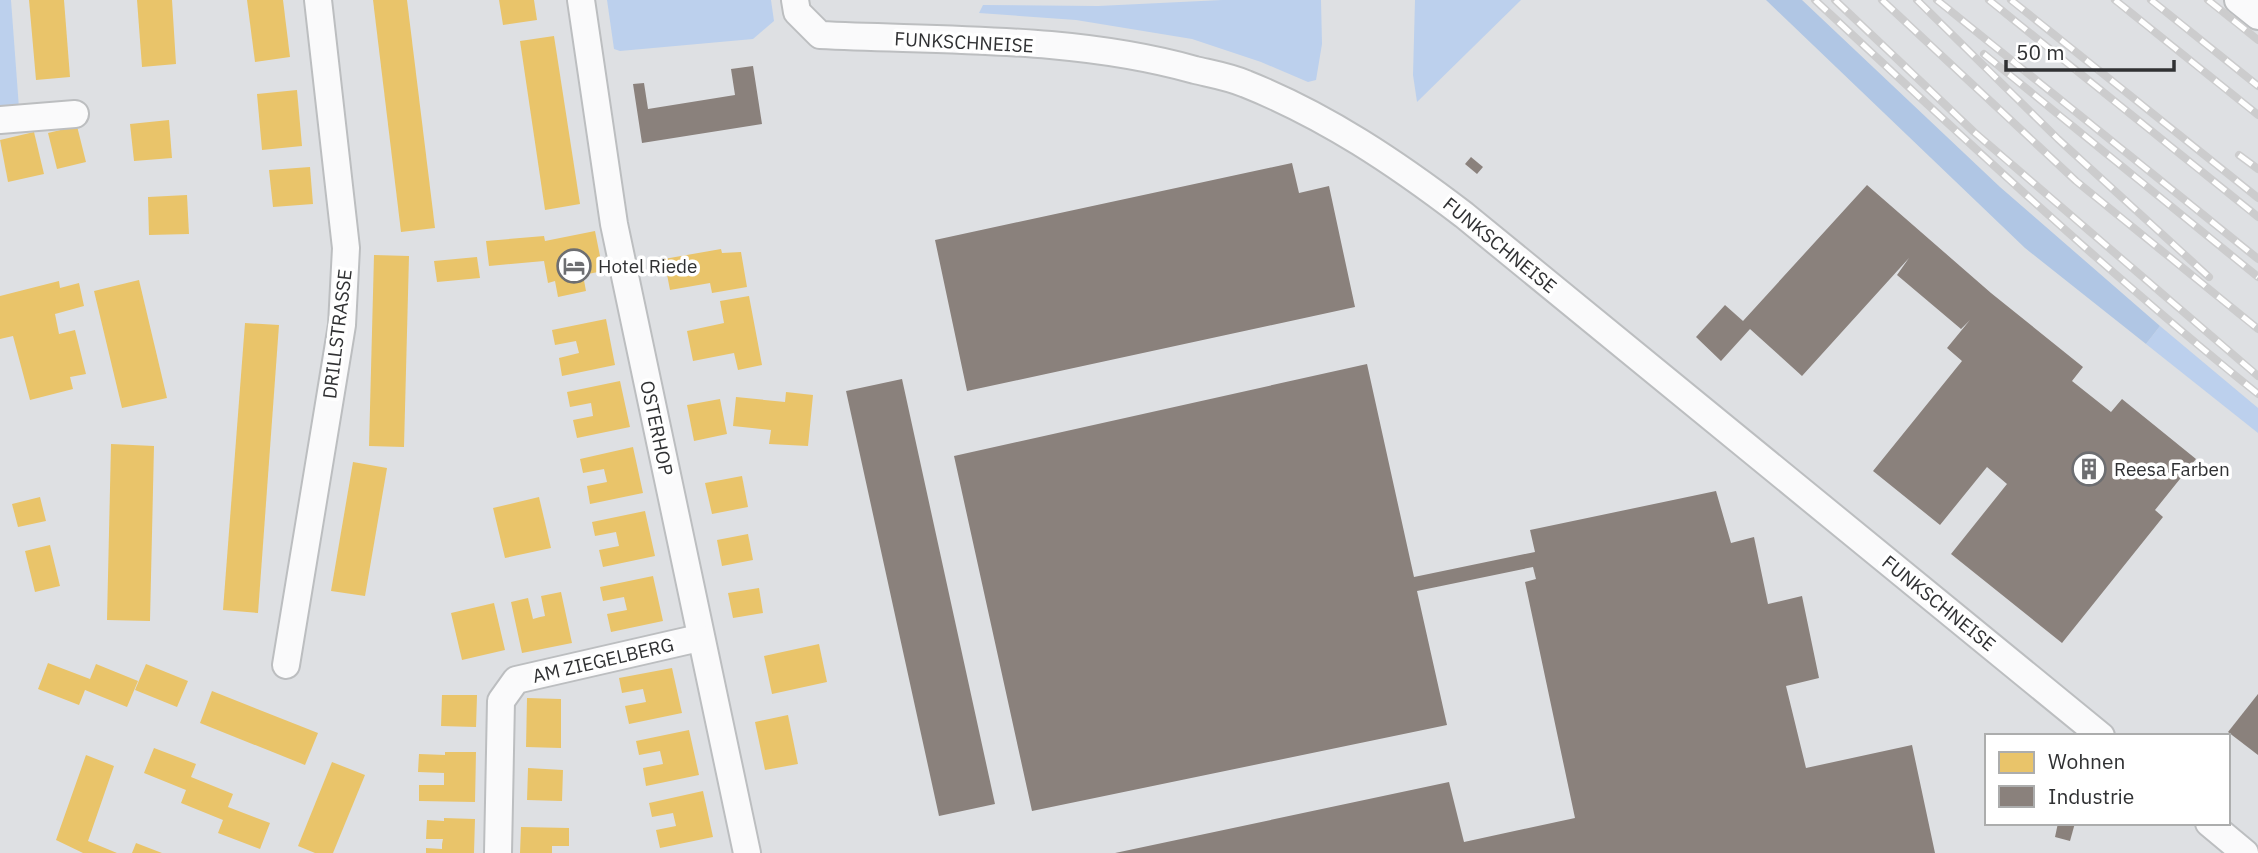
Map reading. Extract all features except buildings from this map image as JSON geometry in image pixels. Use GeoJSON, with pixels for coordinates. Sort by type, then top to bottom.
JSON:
{"type":"FeatureCollection","features":[{"type":"Feature","properties":{"kind":"street","name":"DRILLSTRASSE"},"geometry":{"type":"LineString","coordinates":[[286,665],[342,325],[346,248],[318,0]]}},
{"type":"Feature","properties":{"kind":"street","name":"OSTERHOP"},"geometry":{"type":"LineString","coordinates":[[581,0],[614,224],[699,638],[747,853]]}},
{"type":"Feature","properties":{"kind":"street","name":"FUNKSCHNEISE"},"geometry":{"type":"LineString","coordinates":[[795,0],[797,12],[820,34],[1087,48],[1150,58],[1244,83],[1332,123],[1418,179],[1464,215],[2099,734]]}},
{"type":"Feature","properties":{"kind":"street"},"geometry":{"type":"LineString","coordinates":[[2238,0],[2258,16]]}},
{"type":"Feature","properties":{"kind":"street"},"geometry":{"type":"LineString","coordinates":[[0,120],[75,114]]}},
{"type":"Feature","properties":{"kind":"street","name":"AM ZIEGELBERG"},"geometry":{"type":"LineString","coordinates":[[498,853],[501,701],[516,680],[699,638]]}},
{"type":"Feature","properties":{"kind":"street"},"geometry":{"type":"LineString","coordinates":[[2210,825],[2245,853]]}},
{"type":"Feature","properties":{"kind":"shaded area"},"geometry":{"type":"Polygon","coordinates":[[[0,0],[11,0],[19,108],[0,110],[0,0]]]}},
{"type":"Feature","properties":{"kind":"shaded area"},"geometry":{"type":"Polygon","coordinates":[[[607,0],[771,0],[774,21],[753,39],[620,51],[614,49],[607,0]]]}},
{"type":"Feature","properties":{"kind":"shaded area"},"geometry":{"type":"Polygon","coordinates":[[[1222,0],[1321,0],[1322,44],[1316,80],[1308,82],[1261,62],[1192,39],[1076,20],[979,13],[983,5],[1098,6],[1222,0]]]}},
{"type":"Feature","properties":{"kind":"shaded area"},"geometry":{"type":"Polygon","coordinates":[[[1415,0],[1521,0],[1417,102],[1413,75],[1415,0]]]}},
{"type":"Feature","properties":{"kind":"shaded area"},"geometry":{"type":"Polygon","coordinates":[[[1766,0],[1802,0],[2000,187],[2160,326],[2146,344],[2025,248],[1766,0]]]}},
{"type":"Feature","properties":{"kind":"shaded area"},"geometry":{"type":"Polygon","coordinates":[[[2160,326],[2258,408],[2258,433],[2146,344],[2160,326]]]}},
{"type":"Feature","properties":{"kind":"railway"},"geometry":{"type":"LineString","coordinates":[[1815,0],[2088,250],[2258,394]]}},
{"type":"Feature","properties":{"kind":"railway"},"geometry":{"type":"LineString","coordinates":[[1835,0],[1974,132],[2258,376]]}},
{"type":"Feature","properties":{"kind":"railway"},"geometry":{"type":"LineString","coordinates":[[1882,0],[2076,181],[2258,329]]}},
{"type":"Feature","properties":{"kind":"railway"},"geometry":{"type":"LineString","coordinates":[[1917,0],[2058,139],[2209,277]]}},
{"type":"Feature","properties":{"kind":"railway"},"geometry":{"type":"LineString","coordinates":[[1937,0],[2258,259]]}},
{"type":"Feature","properties":{"kind":"railway"},"geometry":{"type":"LineString","coordinates":[[1989,0],[2258,217]]}},
{"type":"Feature","properties":{"kind":"railway"},"geometry":{"type":"LineString","coordinates":[[2011,0],[2258,198]]}},
{"type":"Feature","properties":{"kind":"railway"},"geometry":{"type":"LineString","coordinates":[[2115,0],[2258,115]]}},
{"type":"Feature","properties":{"kind":"railway"},"geometry":{"type":"LineString","coordinates":[[2151,0],[2258,86]]}},
{"type":"Feature","properties":{"kind":"railway"},"geometry":{"type":"LineString","coordinates":[[2208,0],[2258,40]]}},
{"type":"Feature","properties":{"kind":"railway"},"geometry":{"type":"LineString","coordinates":[[1984,54],[2258,277]]}},
{"type":"Feature","properties":{"kind":"railway"},"geometry":{"type":"LineString","coordinates":[[2239,155],[2258,169]]}},
{"type":"Feature","properties":{"kind":"place","name":"Hotel Riede"},"geometry":{"type":"Point","coordinates":[574,266]}},
{"type":"Feature","properties":{"kind":"place","name":"Reesa Farben"},"geometry":{"type":"Point","coordinates":[2089,469]}}]}
